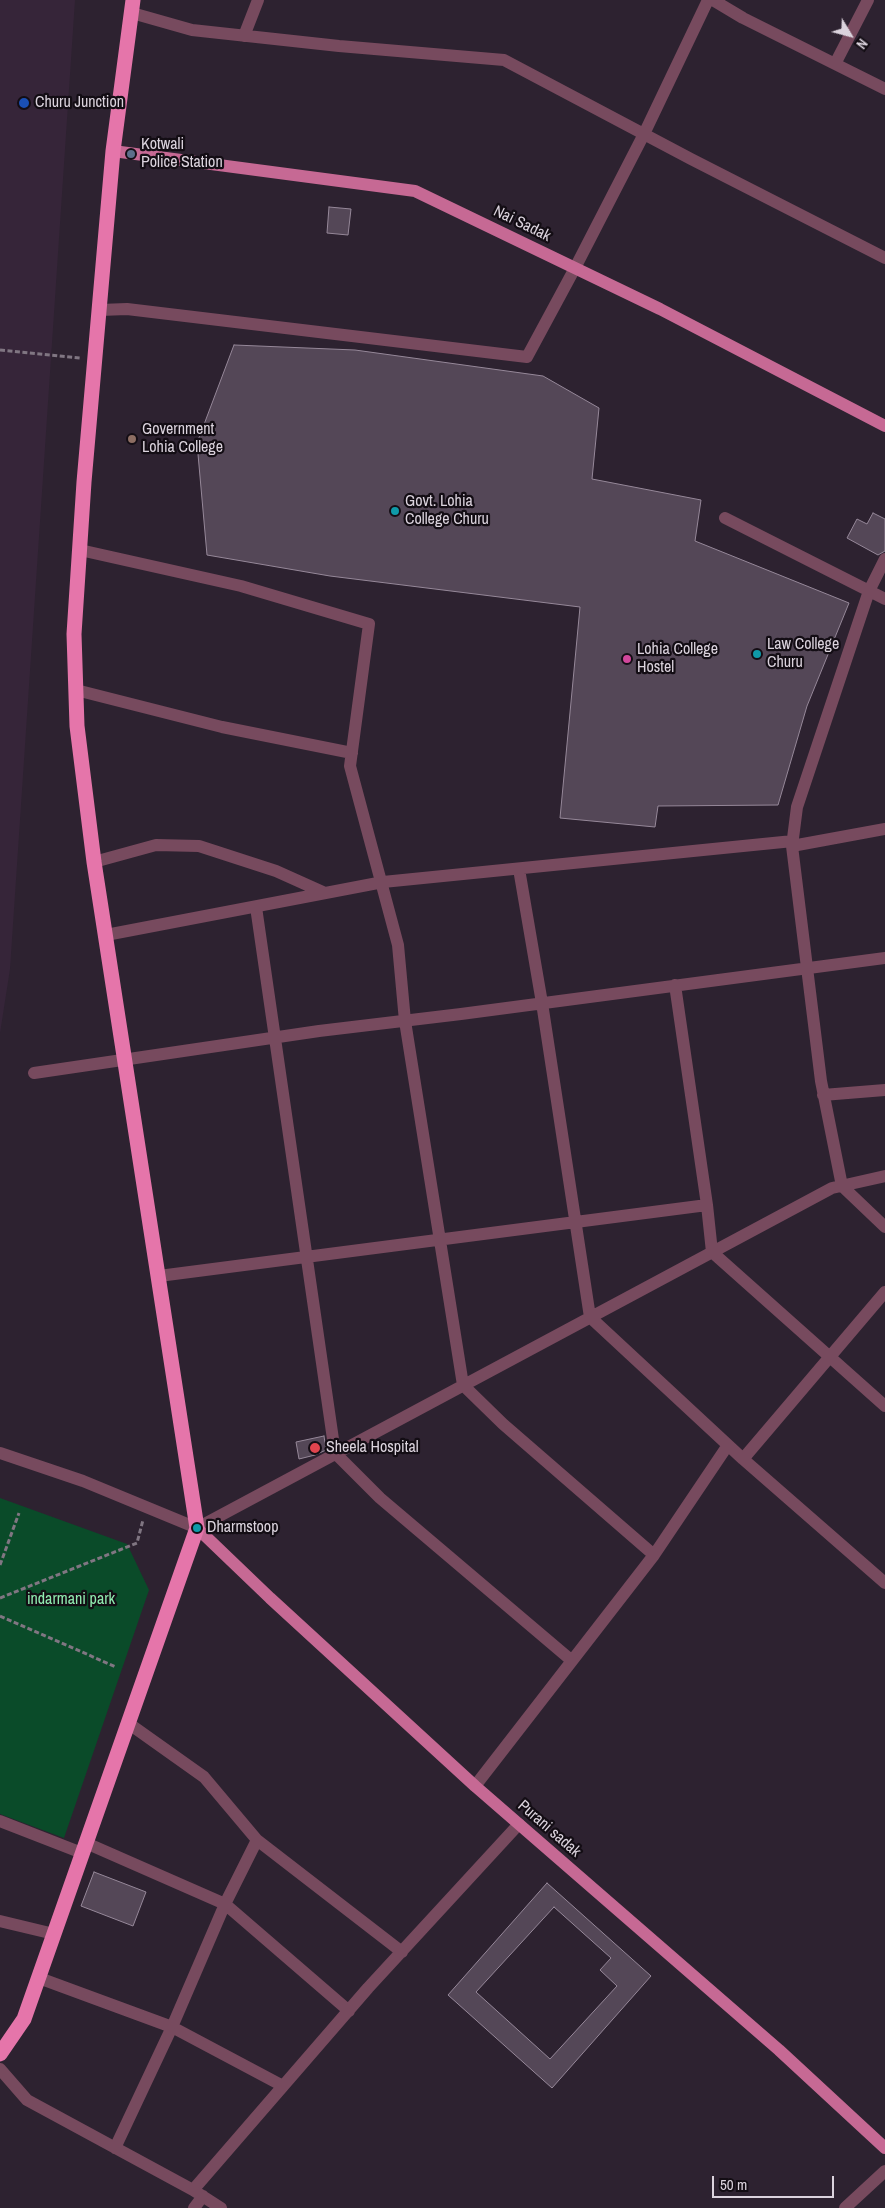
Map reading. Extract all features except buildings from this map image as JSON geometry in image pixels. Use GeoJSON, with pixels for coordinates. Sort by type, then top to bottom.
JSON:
{"type":"FeatureCollection","features":[{"type":"Feature","properties":{"kind":"highway"},"geometry":{"type":"LineString","coordinates":[[0,2054],[24,2018],[39,1978],[197,1528],[94,862],[78,726],[76,690],[74,634],[113,151],[133,7]]}},
{"type":"Feature","properties":{"kind":"main road","name":"Nai Sadak"},"geometry":{"type":"LineString","coordinates":[[113,151],[415,191],[660,309],[885,426]]}},
{"type":"Feature","properties":{"kind":"main road","name":"Purani sadak"},"geometry":{"type":"LineString","coordinates":[[197,1528],[277,1605],[475,1786],[779,2050],[885,2148]]}},
{"type":"Feature","properties":{"kind":"street"},"geometry":{"type":"LineString","coordinates":[[244,36],[258,0]]}},
{"type":"Feature","properties":{"kind":"street"},"geometry":{"type":"LineString","coordinates":[[100,310],[127,309],[527,357],[644,134],[708,0]]}},
{"type":"Feature","properties":{"kind":"street"},"geometry":{"type":"LineString","coordinates":[[713,0],[743,18],[885,89]]}},
{"type":"Feature","properties":{"kind":"street"},"geometry":{"type":"LineString","coordinates":[[835,64],[868,0]]}},
{"type":"Feature","properties":{"kind":"street"},"geometry":{"type":"LineString","coordinates":[[133,7],[192,30],[504,60],[885,258]]}},
{"type":"Feature","properties":{"kind":"street"},"geometry":{"type":"LineString","coordinates":[[725,518],[885,599]]}},
{"type":"Feature","properties":{"kind":"street"},"geometry":{"type":"LineString","coordinates":[[80,550],[241,586],[369,624],[350,766],[383,882],[398,945],[405,1021],[463,1384],[503,1424],[654,1555]]}},
{"type":"Feature","properties":{"kind":"street"},"geometry":{"type":"LineString","coordinates":[[885,559],[869,591],[798,807],[792,844],[823,1095],[842,1186],[885,1227]]}},
{"type":"Feature","properties":{"kind":"street"},"geometry":{"type":"LineString","coordinates":[[76,690],[222,727],[352,753]]}},
{"type":"Feature","properties":{"kind":"street"},"geometry":{"type":"LineString","coordinates":[[106,936],[383,882],[792,844],[885,829]]}},
{"type":"Feature","properties":{"kind":"street"},"geometry":{"type":"LineString","coordinates":[[94,862],[156,845],[199,846],[276,872],[325,893]]}},
{"type":"Feature","properties":{"kind":"street"},"geometry":{"type":"LineString","coordinates":[[519,869],[577,1222],[590,1317],[743,1459],[885,1583]]}},
{"type":"Feature","properties":{"kind":"street"},"geometry":{"type":"LineString","coordinates":[[256,907],[335,1453],[380,1498],[571,1660]]}},
{"type":"Feature","properties":{"kind":"street"},"geometry":{"type":"LineString","coordinates":[[34,1072],[276,1037],[885,958]]}},
{"type":"Feature","properties":{"kind":"street"},"geometry":{"type":"LineString","coordinates":[[675,985],[712,1252],[885,1406]]}},
{"type":"Feature","properties":{"kind":"street"},"geometry":{"type":"LineString","coordinates":[[823,1095],[885,1090]]}},
{"type":"Feature","properties":{"kind":"street"},"geometry":{"type":"LineString","coordinates":[[0,1453],[83,1481],[197,1528],[832,1188],[885,1176]]}},
{"type":"Feature","properties":{"kind":"street"},"geometry":{"type":"LineString","coordinates":[[159,1276],[707,1205]]}},
{"type":"Feature","properties":{"kind":"street"},"geometry":{"type":"LineString","coordinates":[[743,1459],[885,1292]]}},
{"type":"Feature","properties":{"kind":"street"},"geometry":{"type":"LineString","coordinates":[[475,1786],[654,1555],[728,1445]]}},
{"type":"Feature","properties":{"kind":"street"},"geometry":{"type":"LineString","coordinates":[[128,1723],[204,1777],[257,1840],[402,1952]]}},
{"type":"Feature","properties":{"kind":"street"},"geometry":{"type":"LineString","coordinates":[[0,1821],[84,1848],[225,1904],[349,2011]]}},
{"type":"Feature","properties":{"kind":"street"},"geometry":{"type":"LineString","coordinates":[[194,2208],[198,2193],[283,2086],[519,1824]]}},
{"type":"Feature","properties":{"kind":"street"},"geometry":{"type":"LineString","coordinates":[[115,2148],[172,2027],[225,1904],[257,1840]]}},
{"type":"Feature","properties":{"kind":"street"},"geometry":{"type":"LineString","coordinates":[[0,1921],[54,1934]]}},
{"type":"Feature","properties":{"kind":"street"},"geometry":{"type":"LineString","coordinates":[[39,1978],[172,2027],[283,2086]]}},
{"type":"Feature","properties":{"kind":"street"},"geometry":{"type":"LineString","coordinates":[[0,2069],[27,2100],[198,2193],[221,2208]]}},
{"type":"Feature","properties":{"kind":"street"},"geometry":{"type":"LineString","coordinates":[[845,2208],[885,2170]]}},
{"type":"Feature","properties":{"kind":"path"},"geometry":{"type":"LineString","coordinates":[[0,350],[96,359]]}},
{"type":"Feature","properties":{"kind":"path"},"geometry":{"type":"LineString","coordinates":[[0,1598],[137,1543],[146,1507]]}},
{"type":"Feature","properties":{"kind":"path"},"geometry":{"type":"LineString","coordinates":[[0,1565],[19,1512]]}},
{"type":"Feature","properties":{"kind":"path"},"geometry":{"type":"LineString","coordinates":[[0,1616],[116,1667]]}},
{"type":"Feature","properties":{"kind":"shaded area"},"geometry":{"type":"Polygon","coordinates":[[[0,0],[75,0],[10,969],[0,1033],[0,0]]]}},
{"type":"Feature","properties":{"kind":"green space","name":"indarmani park"},"geometry":{"type":"Polygon","coordinates":[[[0,1498],[127,1544],[149,1590],[64,1838],[0,1814],[0,1498]]]}},
{"type":"Feature","properties":{"kind":"place","name":"Churu Junction"},"geometry":{"type":"Point","coordinates":[24,103]}},
{"type":"Feature","properties":{"kind":"place","name":"Kotwali Police Station"},"geometry":{"type":"Point","coordinates":[131,154]}},
{"type":"Feature","properties":{"kind":"place","name":"Government Lohia College"},"geometry":{"type":"Point","coordinates":[132,439]}},
{"type":"Feature","properties":{"kind":"place","name":"Govt. Lohia College Churu"},"geometry":{"type":"Point","coordinates":[395,511]}},
{"type":"Feature","properties":{"kind":"place","name":"Law College Churu"},"geometry":{"type":"Point","coordinates":[757,654]}},
{"type":"Feature","properties":{"kind":"place","name":"Lohia College Hostel"},"geometry":{"type":"Point","coordinates":[627,659]}},
{"type":"Feature","properties":{"kind":"place","name":"Sheela Hospital"},"geometry":{"type":"Point","coordinates":[315,1448]}},
{"type":"Feature","properties":{"kind":"place","name":"Dharmstoop"},"geometry":{"type":"Point","coordinates":[197,1528]}}]}
